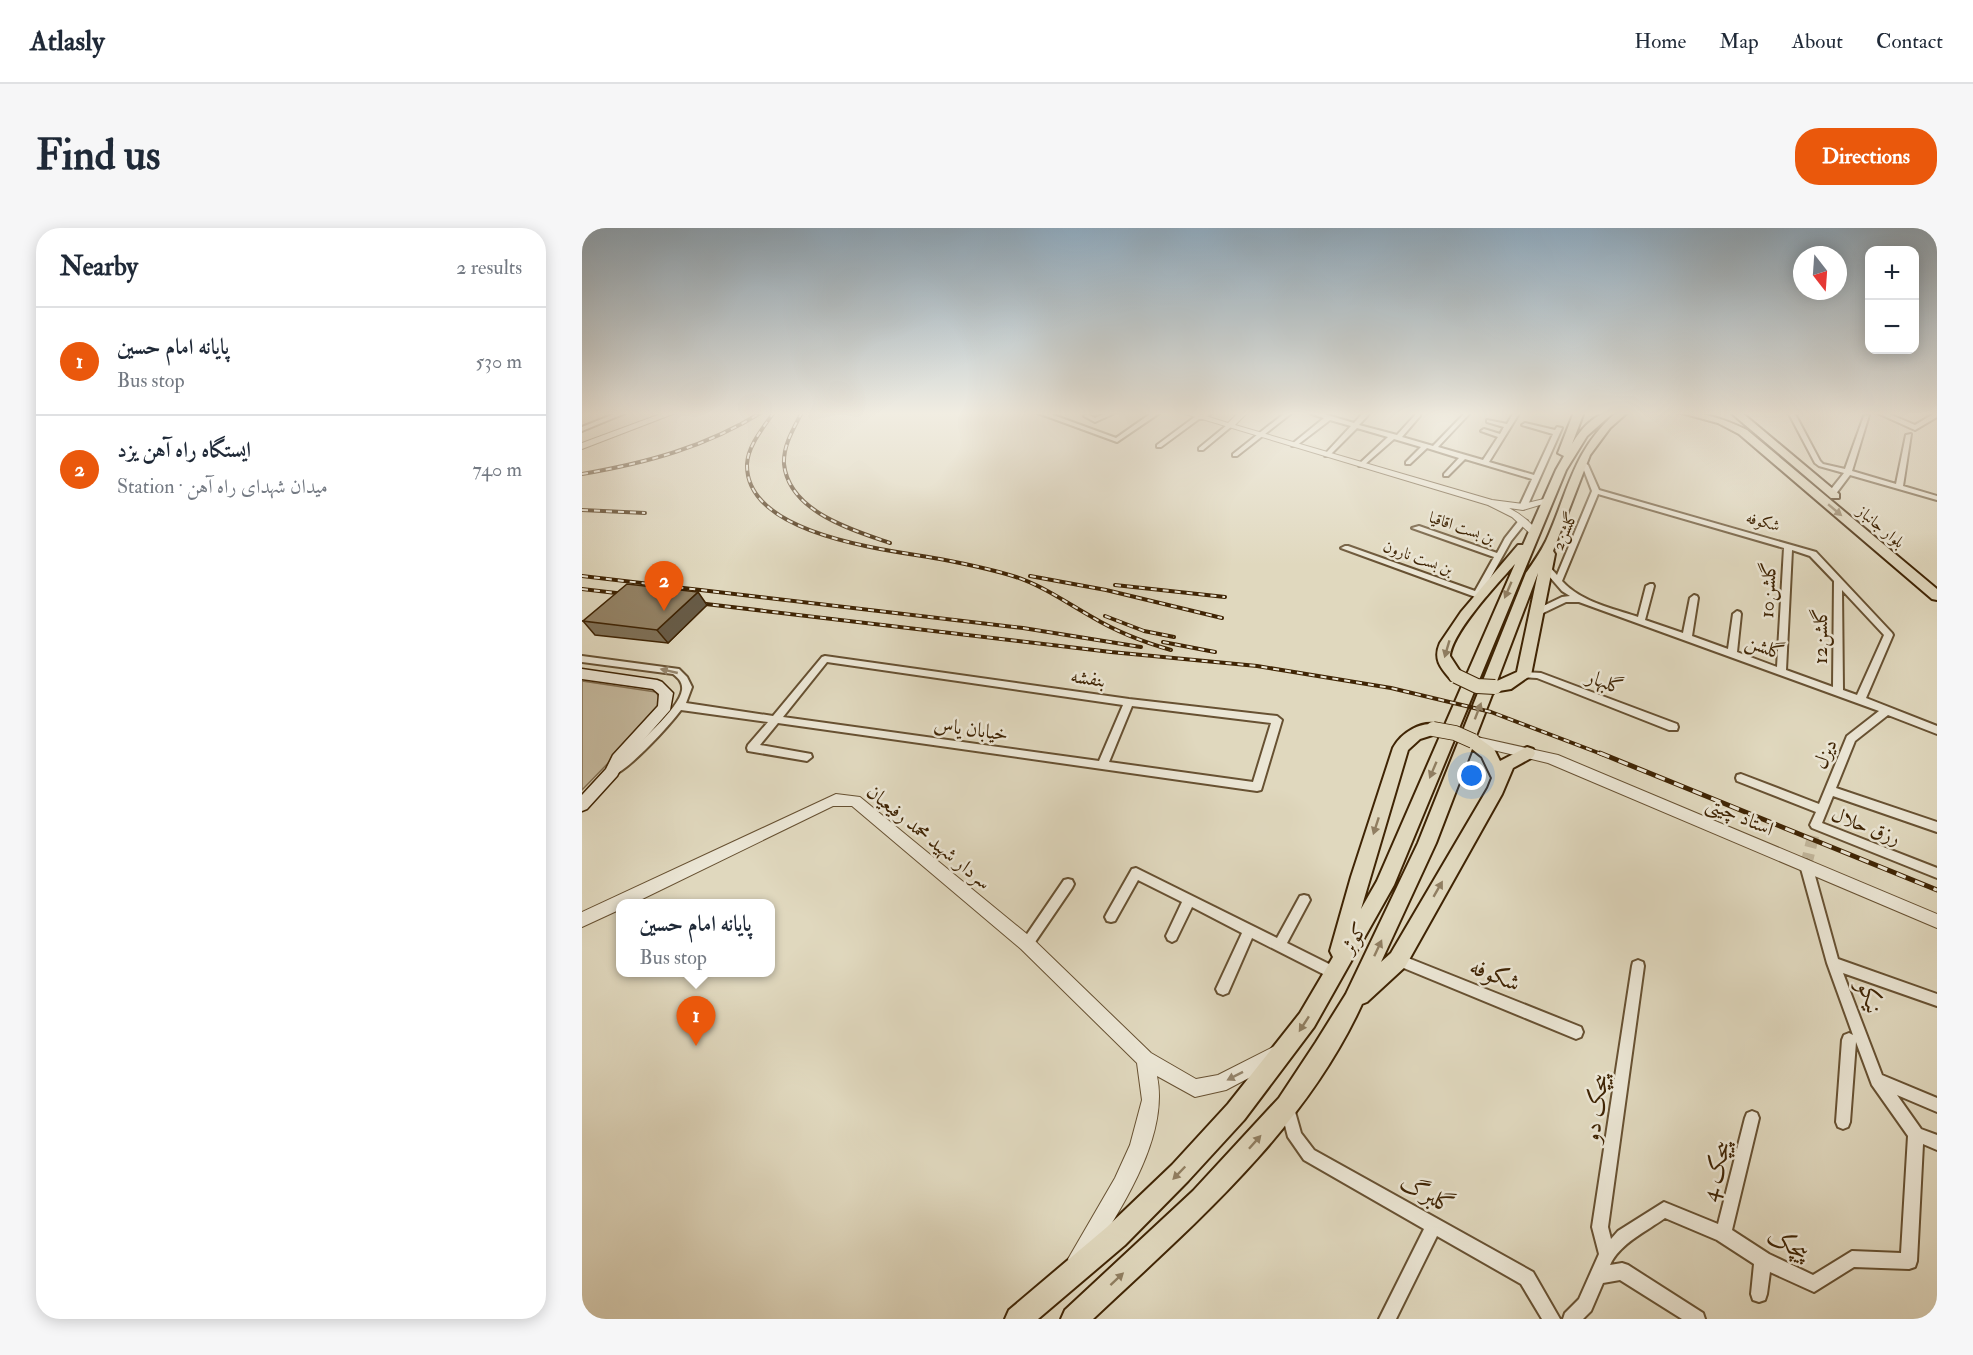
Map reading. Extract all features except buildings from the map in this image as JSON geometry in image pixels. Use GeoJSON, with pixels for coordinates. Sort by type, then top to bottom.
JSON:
{"type":"FeatureCollection","features":[{"type":"Feature","properties":{"kind":"main road"},"geometry":{"type":"LineString","coordinates":[[1561,470],[1562,463]]}},
{"type":"Feature","properties":{"kind":"main road"},"geometry":{"type":"LineString","coordinates":[[1561,470],[1565,463]]}},
{"type":"Feature","properties":{"kind":"main road"},"geometry":{"type":"LineString","coordinates":[[1580,469],[1583,463]]}},
{"type":"Feature","properties":{"kind":"main road"},"geometry":{"type":"LineString","coordinates":[[1580,469],[1587,463]]}},
{"type":"Feature","properties":{"kind":"main road","name":"بلوار جانباز"},"geometry":{"type":"LineString","coordinates":[[1779,463],[1937,596]]}},
{"type":"Feature","properties":{"kind":"main road","name":"بلوار جانباز"},"geometry":{"type":"LineString","coordinates":[[1796,463],[1937,582]]}},
{"type":"Feature","properties":{"kind":"main road","name":"کوثر"},"geometry":{"type":"LineString","coordinates":[[1074,1319],[1202,1200],[1287,1106],[1353,1001],[1427,843],[1532,573],[1552,542],[1580,469]]}},
{"type":"Feature","properties":{"kind":"main road","name":"کوثر"},"geometry":{"type":"LineString","coordinates":[[1018,1319],[1116,1236],[1180,1173],[1236,1112],[1287,1049],[1385,885],[1561,470]]}},
{"type":"Feature","properties":{"kind":"main road"},"geometry":{"type":"LineString","coordinates":[[1533,535],[1479,595],[1450,638],[1443,653],[1445,663],[1456,676],[1478,686],[1506,685],[1524,675],[1552,542]]}},
{"type":"Feature","properties":{"kind":"main road"},"geometry":{"type":"LineString","coordinates":[[582,674],[657,685],[666,693],[664,707],[618,759],[612,772],[582,805]]}},
{"type":"Feature","properties":{"kind":"main road"},"geometry":{"type":"LineString","coordinates":[[1334,973],[1360,877],[1401,748],[1408,738],[1419,732],[1433,729],[1455,733],[1475,741],[1493,761],[1500,778]]}},
{"type":"Feature","properties":{"kind":"main road"},"geometry":{"type":"LineString","coordinates":[[1353,1001],[1398,960],[1496,789],[1506,764],[1527,753]]}},
{"type":"Feature","properties":{"kind":"street"},"geometry":{"type":"LineString","coordinates":[[1354,463],[1491,503],[1523,507],[1548,501]]}},
{"type":"Feature","properties":{"kind":"street"},"geometry":{"type":"LineString","coordinates":[[1446,475],[1458,463]]}},
{"type":"Feature","properties":{"kind":"street"},"geometry":{"type":"LineString","coordinates":[[1485,463],[1537,478]]}},
{"type":"Feature","properties":{"kind":"street"},"geometry":{"type":"LineString","coordinates":[[1523,507],[1544,463]]}},
{"type":"Feature","properties":{"kind":"street"},"geometry":{"type":"LineString","coordinates":[[1818,463],[1937,498]]}},
{"type":"Feature","properties":{"kind":"street"},"geometry":{"type":"LineString","coordinates":[[1832,493],[1848,472],[1851,463]]}},
{"type":"Feature","properties":{"kind":"street"},"geometry":{"type":"LineString","coordinates":[[1899,487],[1904,463]]}},
{"type":"Feature","properties":{"kind":"street"},"geometry":{"type":"LineString","coordinates":[[1580,469],[1596,491]]}},
{"type":"Feature","properties":{"kind":"street","name":"شکوفه"},"geometry":{"type":"LineString","coordinates":[[1596,491],[1813,554],[1889,635],[1860,700]]}},
{"type":"Feature","properties":{"kind":"street","name":"گلشن2"},"geometry":{"type":"LineString","coordinates":[[1558,582],[1596,491]]}},
{"type":"Feature","properties":{"kind":"street"},"geometry":{"type":"LineString","coordinates":[[1491,503],[1516,515],[1533,535]]}},
{"type":"Feature","properties":{"kind":"street"},"geometry":{"type":"LineString","coordinates":[[1479,595],[1499,556],[1523,521]]}},
{"type":"Feature","properties":{"kind":"street","name":"بن بست اقاقیا"},"geometry":{"type":"LineString","coordinates":[[1416,528],[1499,556]]}},
{"type":"Feature","properties":{"kind":"street","name":"گلشن10"},"geometry":{"type":"LineString","coordinates":[[1781,672],[1788,546]]}},
{"type":"Feature","properties":{"kind":"street","name":"بن بست نارون"},"geometry":{"type":"LineString","coordinates":[[1345,548],[1479,595]]}},
{"type":"Feature","properties":{"kind":"street","name":"گلشن"},"geometry":{"type":"LineString","coordinates":[[1546,568],[1565,589],[1580,598],[1937,730]]}},
{"type":"Feature","properties":{"kind":"street","name":"گلشن12"},"geometry":{"type":"LineString","coordinates":[[1838,580],[1838,692]]}},
{"type":"Feature","properties":{"kind":"street"},"geometry":{"type":"LineString","coordinates":[[1641,620],[1650,586]]}},
{"type":"Feature","properties":{"kind":"street"},"geometry":{"type":"LineString","coordinates":[[1538,612],[1564,599],[1580,598]]}},
{"type":"Feature","properties":{"kind":"street"},"geometry":{"type":"LineString","coordinates":[[1687,638],[1694,598]]}},
{"type":"Feature","properties":{"kind":"street"},"geometry":{"type":"LineString","coordinates":[[1732,653],[1737,614]]}},
{"type":"Feature","properties":{"kind":"street"},"geometry":{"type":"LineString","coordinates":[[582,659],[676,671],[686,681],[687,689],[679,706],[630,759],[612,772]]}},
{"type":"Feature","properties":{"kind":"street","name":"بنفشه"},"geometry":{"type":"LineString","coordinates":[[774,719],[825,659],[1129,702],[1277,720],[1257,788]]}},
{"type":"Feature","properties":{"kind":"street","name":"گلبهار"},"geometry":{"type":"LineString","coordinates":[[1524,675],[1538,675],[1673,727]]}},
{"type":"Feature","properties":{"kind":"street"},"geometry":{"type":"LineString","coordinates":[[1102,766],[1129,702]]}},
{"type":"Feature","properties":{"kind":"street","name":"خیابان یاس"},"geometry":{"type":"LineString","coordinates":[[679,706],[1257,788]]}},
{"type":"Feature","properties":{"kind":"street","name":"دیزل"},"geometry":{"type":"LineString","coordinates":[[1816,825],[1851,739],[1886,711]]}},
{"type":"Feature","properties":{"kind":"street"},"geometry":{"type":"LineString","coordinates":[[774,719],[752,748],[807,757]]}},
{"type":"Feature","properties":{"kind":"street","name":"استاد چیتی"},"geometry":{"type":"LineString","coordinates":[[1475,741],[1503,750],[1553,759],[1937,921]]}},
{"type":"Feature","properties":{"kind":"street"},"geometry":{"type":"LineString","coordinates":[[1742,778],[1822,810]]}},
{"type":"Feature","properties":{"kind":"street"},"geometry":{"type":"LineString","coordinates":[[1829,790],[1937,827]]}},
{"type":"Feature","properties":{"kind":"street","name":"سردار شهید محمد رفیعیان"},"geometry":{"type":"LineString","coordinates":[[626,899],[828,802],[847,799],[855,801],[1027,944],[1145,1059],[1195,1088],[1220,1084],[1287,1049]]}},
{"type":"Feature","properties":{"kind":"street","name":"رزق حلال"},"geometry":{"type":"LineString","coordinates":[[1816,825],[1937,873]]}},
{"type":"Feature","properties":{"kind":"street","name":"نیکو"},"geometry":{"type":"LineString","coordinates":[[1806,865],[1833,963],[1877,1080],[1916,1134]]}},
{"type":"Feature","properties":{"kind":"street"},"geometry":{"type":"LineString","coordinates":[[1111,918],[1136,873],[1334,973]]}},
{"type":"Feature","properties":{"kind":"street"},"geometry":{"type":"LineString","coordinates":[[1027,944],[1068,884]]}},
{"type":"Feature","properties":{"kind":"street"},"geometry":{"type":"LineString","coordinates":[[1279,946],[1304,900]]}},
{"type":"Feature","properties":{"kind":"street"},"geometry":{"type":"LineString","coordinates":[[1172,936],[1189,901]]}},
{"type":"Feature","properties":{"kind":"street","name":"سردار شهید محمد رفیعیان"},"geometry":{"type":"LineString","coordinates":[[582,920],[616,904]]}},
{"type":"Feature","properties":{"kind":"street"},"geometry":{"type":"LineString","coordinates":[[1223,989],[1249,931]]}},
{"type":"Feature","properties":{"kind":"street","name":"شکوفه"},"geometry":{"type":"LineString","coordinates":[[1398,960],[1576,1032]]}},
{"type":"Feature","properties":{"kind":"street"},"geometry":{"type":"LineString","coordinates":[[1833,963],[1937,1000]]}},
{"type":"Feature","properties":{"kind":"street","name":"پیچک دو"},"geometry":{"type":"LineString","coordinates":[[1607,1254],[1600,1227],[1638,966]]}},
{"type":"Feature","properties":{"kind":"street"},"geometry":{"type":"LineString","coordinates":[[1844,1122],[1849,1040]]}},
{"type":"Feature","properties":{"kind":"street"},"geometry":{"type":"LineString","coordinates":[[1064,1282],[1103,1219],[1138,1149],[1152,1103],[1145,1059]]}},
{"type":"Feature","properties":{"kind":"street"},"geometry":{"type":"LineString","coordinates":[[1877,1080],[1937,1105]]}},
{"type":"Feature","properties":{"kind":"street","name":"گلبرگ"},"geometry":{"type":"LineString","coordinates":[[1287,1106],[1295,1137],[1309,1155],[1527,1278],[1552,1319]]}},
{"type":"Feature","properties":{"kind":"street","name":"پیچک 4"},"geometry":{"type":"LineString","coordinates":[[1724,1234],[1752,1118]]}},
{"type":"Feature","properties":{"kind":"street"},"geometry":{"type":"LineString","coordinates":[[1916,1134],[1937,1143]]}},
{"type":"Feature","properties":{"kind":"street","name":"پیچک"},"geometry":{"type":"LineString","coordinates":[[1571,1319],[1585,1305],[1607,1254],[1624,1237],[1664,1210],[1724,1234],[1763,1260],[1814,1284],[1852,1259],[1909,1261],[1916,1134]]}},
{"type":"Feature","properties":{"kind":"street"},"geometry":{"type":"LineString","coordinates":[[1388,1319],[1434,1226]]}},
{"type":"Feature","properties":{"kind":"street"},"geometry":{"type":"LineString","coordinates":[[1759,1294],[1763,1260]]}},
{"type":"Feature","properties":{"kind":"street"},"geometry":{"type":"LineString","coordinates":[[1598,1276],[1622,1271],[1697,1319]]}},
{"type":"Feature","properties":{"kind":"shaded area"},"geometry":{"type":"Polygon","coordinates":[[[582,681],[656,692],[660,699],[658,709],[649,721],[582,790],[582,681]]]}},
{"type":"Feature","properties":{"kind":"tunnel"},"geometry":{"type":"LineString","coordinates":[[1806,865],[1816,825]]}},
{"type":"Feature","properties":{"kind":"railway"},"geometry":{"type":"LineString","coordinates":[[582,474],[637,463]]}},
{"type":"Feature","properties":{"kind":"railway"},"geometry":{"type":"LineString","coordinates":[[747,463],[753,488],[769,508],[794,523],[856,544],[959,563],[1016,577],[1045,590],[1121,632],[1171,650]]}},
{"type":"Feature","properties":{"kind":"railway"},"geometry":{"type":"LineString","coordinates":[[784,463],[788,481],[797,495],[810,507],[842,525],[890,543]]}},
{"type":"Feature","properties":{"kind":"railway"},"geometry":{"type":"LineString","coordinates":[[582,510],[645,513]]}},
{"type":"Feature","properties":{"kind":"railway"},"geometry":{"type":"LineString","coordinates":[[582,576],[1023,628],[1141,647]]}},
{"type":"Feature","properties":{"kind":"railway"},"geometry":{"type":"LineString","coordinates":[[1030,576],[1106,590],[1222,618]]}},
{"type":"Feature","properties":{"kind":"railway"},"geometry":{"type":"LineString","coordinates":[[1115,585],[1225,597]]}},
{"type":"Feature","properties":{"kind":"railway"},"geometry":{"type":"LineString","coordinates":[[582,589],[633,595]]}},
{"type":"Feature","properties":{"kind":"railway"},"geometry":{"type":"LineString","coordinates":[[689,602],[1111,652],[1257,666],[1391,688],[1491,712],[1604,755]]}},
{"type":"Feature","properties":{"kind":"railway"},"geometry":{"type":"LineString","coordinates":[[1105,616],[1144,631],[1174,637]]}},
{"type":"Feature","properties":{"kind":"railway"},"geometry":{"type":"LineString","coordinates":[[1163,642],[1215,652]]}},
{"type":"Feature","properties":{"kind":"railway"},"geometry":{"type":"LineString","coordinates":[[1600,753],[1937,890]]}},
{"type":"Feature","properties":{"kind":"place","name":"ایستگاه راه آهن یزد"},"geometry":{"type":"Point","coordinates":[664,611]}},
{"type":"Feature","properties":{"kind":"place","name":"پایانه امام حسین"},"geometry":{"type":"Point","coordinates":[696,1046]}}]}
